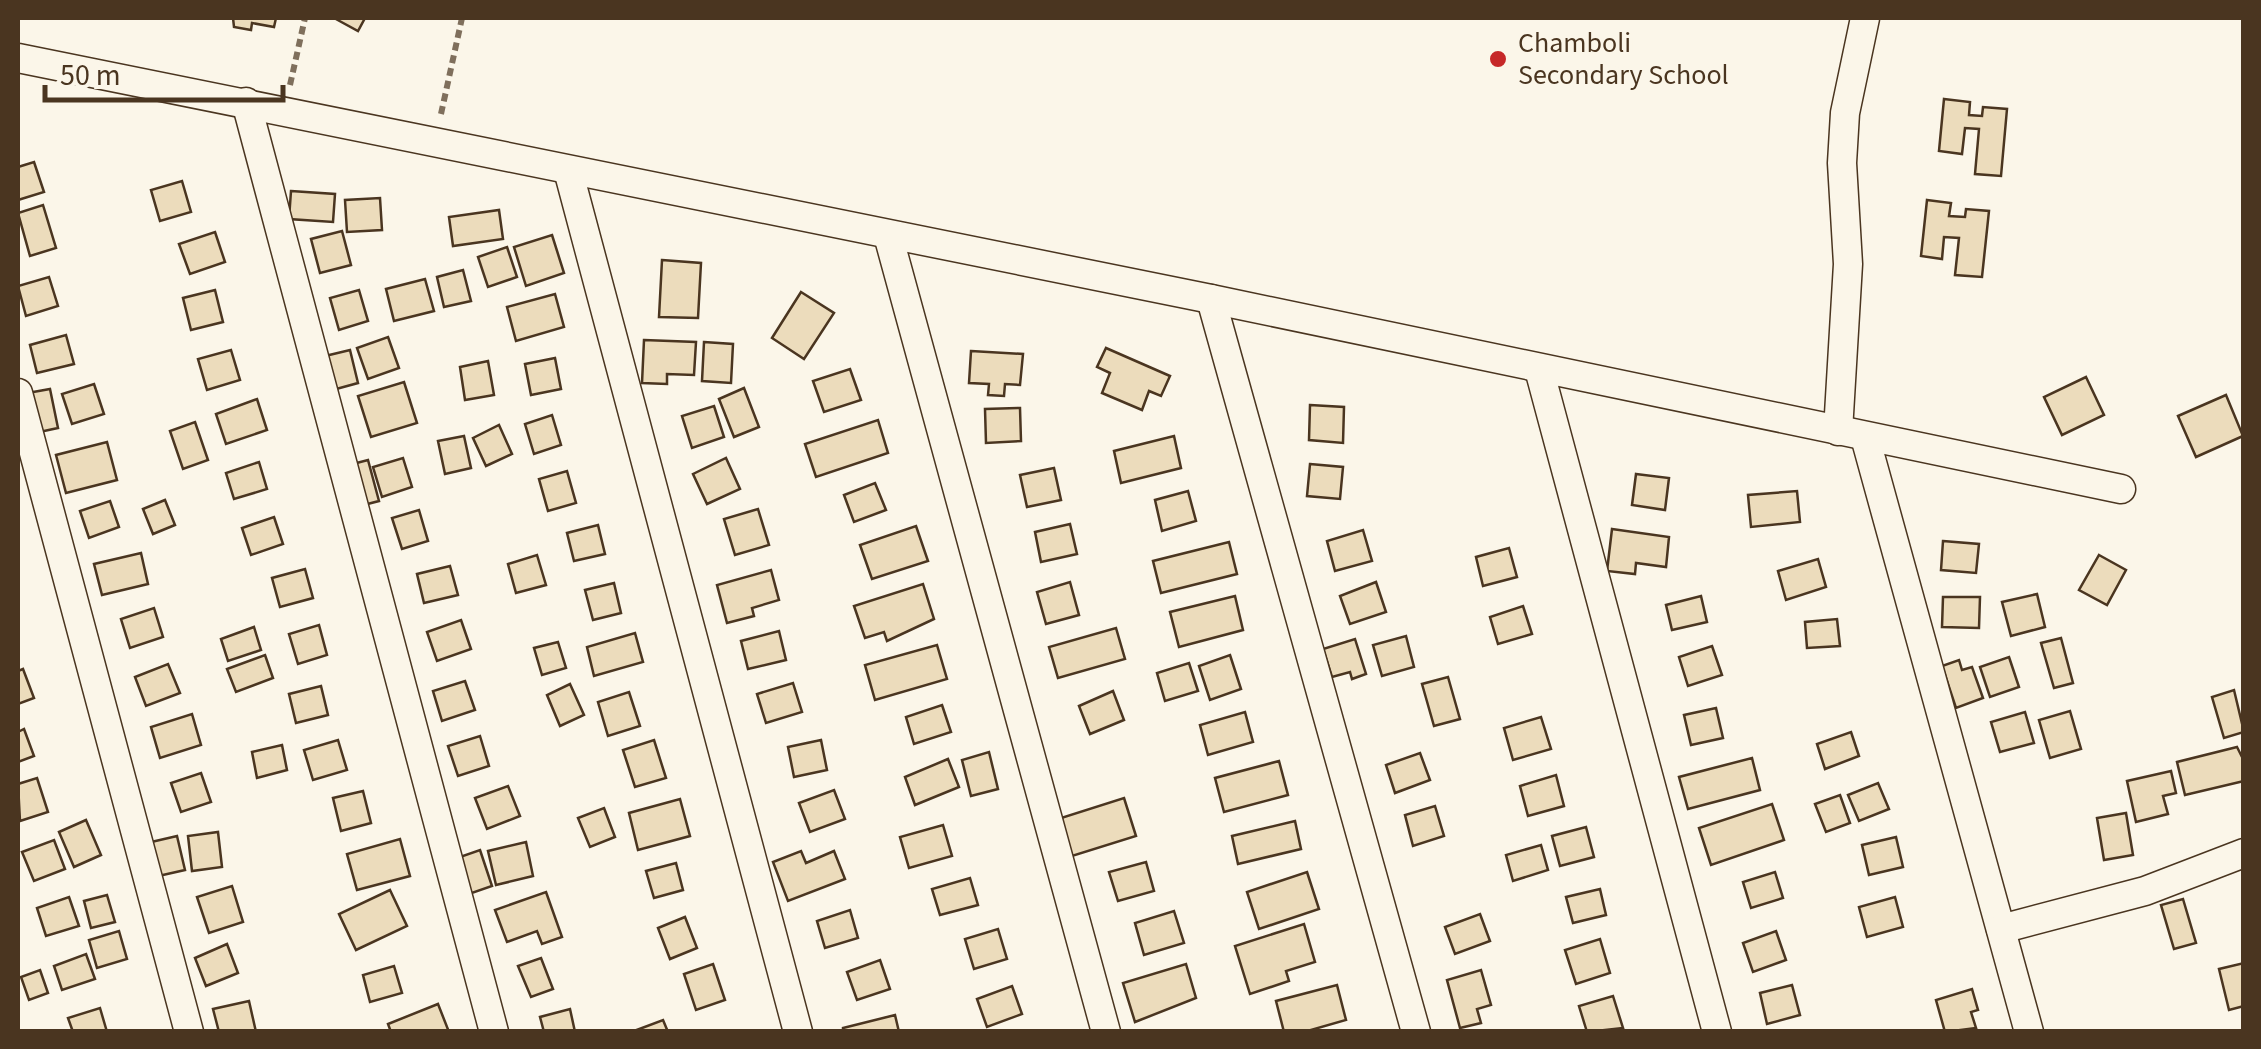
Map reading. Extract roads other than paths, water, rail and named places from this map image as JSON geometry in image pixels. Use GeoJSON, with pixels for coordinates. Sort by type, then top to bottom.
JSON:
{"type":"FeatureCollection","features":[{"type":"Feature","properties":{"kind":"street"},"geometry":{"type":"LineString","coordinates":[[1865,18],[1845,113],[1842,164],[1852,434],[2029,1032]]}},
{"type":"Feature","properties":{"kind":"street"},"geometry":{"type":"LineString","coordinates":[[18,58],[1211,299],[2121,489]]}},
{"type":"Feature","properties":{"kind":"street"},"geometry":{"type":"LineString","coordinates":[[246,102],[494,1032]]}},
{"type":"Feature","properties":{"kind":"street"},"geometry":{"type":"LineString","coordinates":[[568,170],[798,1032]]}},
{"type":"Feature","properties":{"kind":"street"},"geometry":{"type":"LineString","coordinates":[[888,235],[1106,1032]]}},
{"type":"Feature","properties":{"kind":"street"},"geometry":{"type":"LineString","coordinates":[[1211,299],[1416,1032]]}},
{"type":"Feature","properties":{"kind":"street"},"geometry":{"type":"LineString","coordinates":[[1539,369],[1717,1032]]}},
{"type":"Feature","properties":{"kind":"street"},"geometry":{"type":"LineString","coordinates":[[18,392],[189,1032]]}},
{"type":"Feature","properties":{"kind":"street"},"geometry":{"type":"LineString","coordinates":[[2001,929],[2145,891],[2244,853]]}},
{"type":"Feature","properties":{"kind":"place","name":"Chamboli Secondary School"},"geometry":{"type":"Point","coordinates":[1498,59]}}]}
